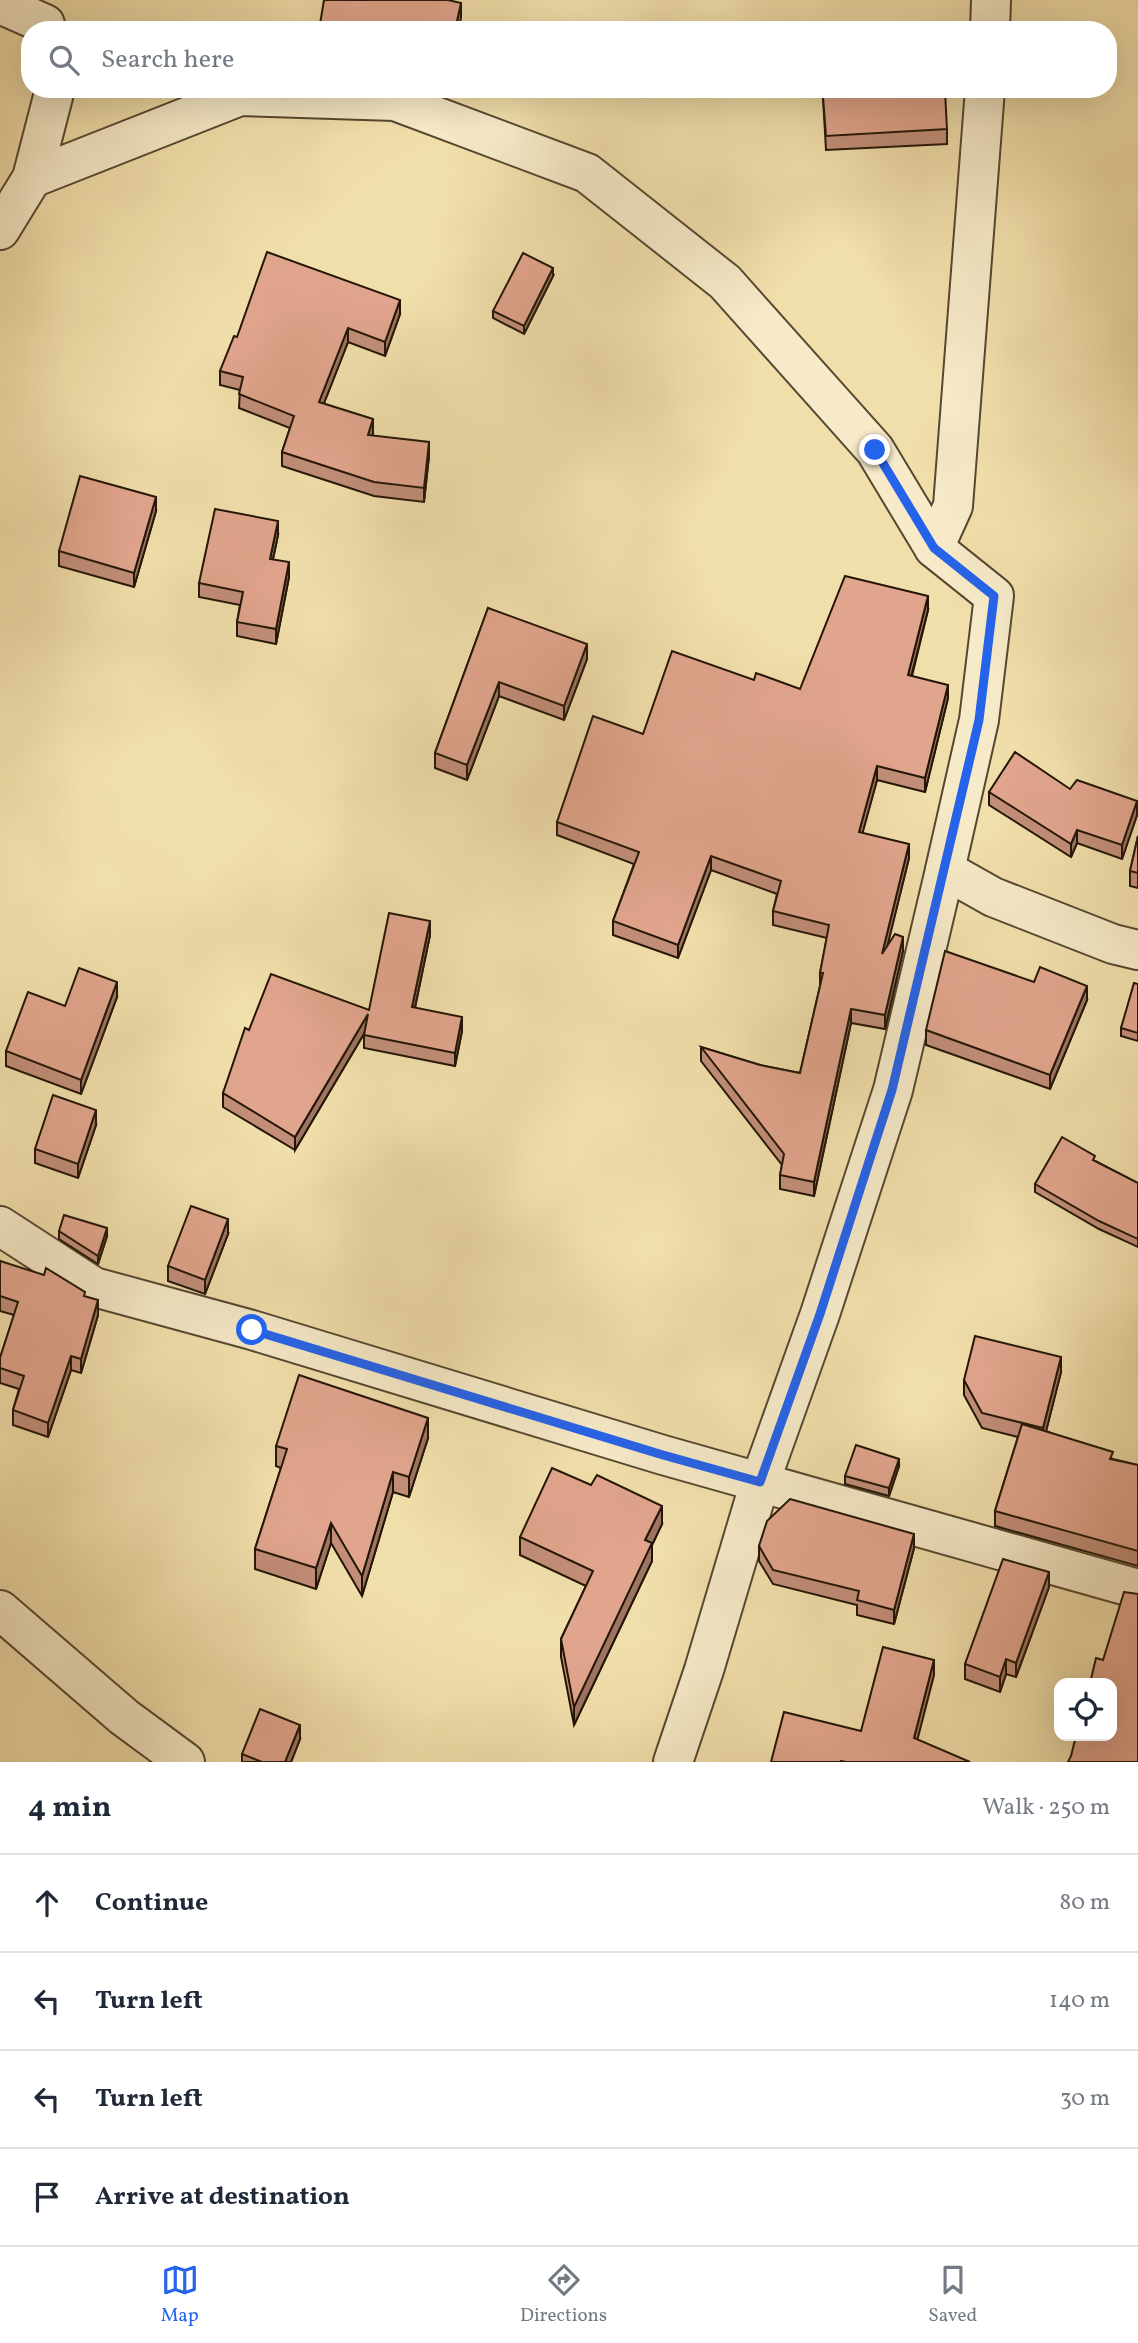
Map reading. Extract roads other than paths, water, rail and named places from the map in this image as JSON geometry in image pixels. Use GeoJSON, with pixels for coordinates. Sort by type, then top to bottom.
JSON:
{"type":"FeatureCollection","features":[{"type":"Feature","properties":{"kind":"street"},"geometry":{"type":"LineString","coordinates":[[990,21],[991,0]]}},
{"type":"Feature","properties":{"kind":"street"},"geometry":{"type":"LineString","coordinates":[[0,4],[38,21]]}},
{"type":"Feature","properties":{"kind":"street"},"geometry":{"type":"LineString","coordinates":[[0,230],[32,178],[53,98]]}},
{"type":"Feature","properties":{"kind":"street"},"geometry":{"type":"LineString","coordinates":[[32,178],[235,98]]}},
{"type":"Feature","properties":{"kind":"street"},"geometry":{"type":"LineString","coordinates":[[302,98],[395,101],[587,173],[725,282],[875,450],[934,548],[994,596],[979,720],[892,1090],[820,1314],[760,1482],[704,1670],[673,1762]]}},
{"type":"Feature","properties":{"kind":"street"},"geometry":{"type":"LineString","coordinates":[[934,548],[953,506],[984,98]]}},
{"type":"Feature","properties":{"kind":"street"},"geometry":{"type":"LineString","coordinates":[[945,870],[993,897],[1112,944],[1138,950]]}},
{"type":"Feature","properties":{"kind":"street"},"geometry":{"type":"LineString","coordinates":[[0,1227],[94,1287],[252,1330],[663,1455],[1138,1589]]}},
{"type":"Feature","properties":{"kind":"street"},"geometry":{"type":"LineString","coordinates":[[0,1610],[124,1717],[186,1762]]}}]}
